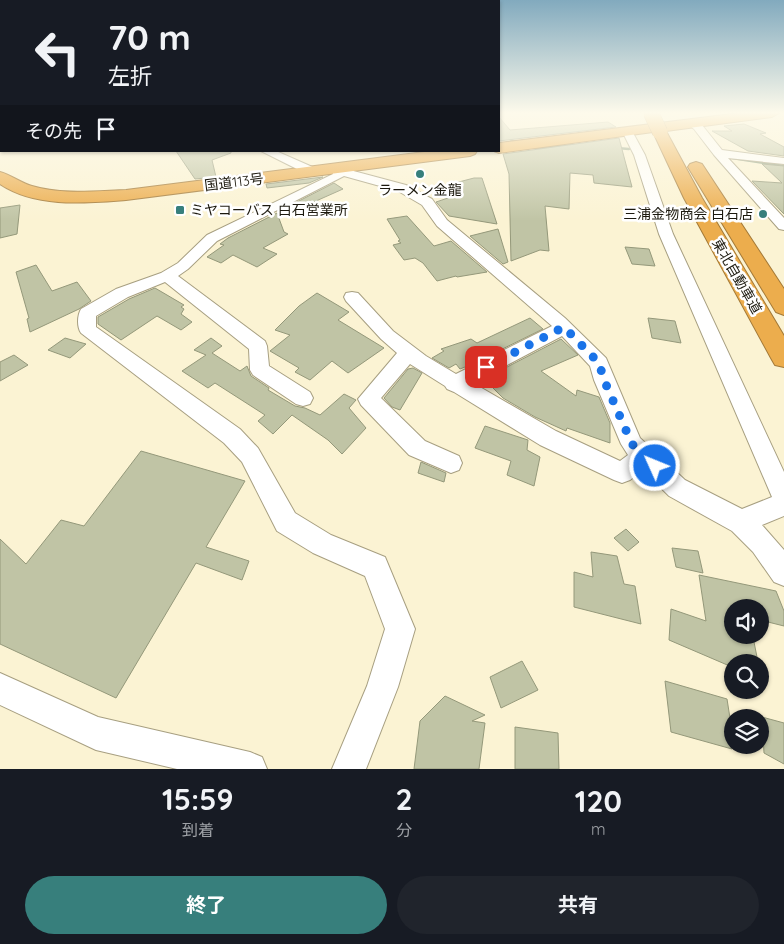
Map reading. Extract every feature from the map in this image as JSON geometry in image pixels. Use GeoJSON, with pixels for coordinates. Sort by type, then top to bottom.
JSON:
{"type":"FeatureCollection","features":[{"type":"Feature","properties":{"kind":"highway","name":"東北自動車道"},"geometry":{"type":"LineString","coordinates":[[674,149],[693,198],[784,358]]}},
{"type":"Feature","properties":{"kind":"highway","name":"東北自動車道"},"geometry":{"type":"LineString","coordinates":[[681,149],[784,307]]}},
{"type":"Feature","properties":{"kind":"highway","name":"国道113号"},"geometry":{"type":"LineString","coordinates":[[0,177],[20,188],[40,193],[92,197],[126,195],[462,152]]}},
{"type":"Feature","properties":{"kind":"street"},"geometry":{"type":"LineString","coordinates":[[637,149],[667,236],[784,498]]}},
{"type":"Feature","properties":{"kind":"street"},"geometry":{"type":"LineString","coordinates":[[715,149],[761,198],[784,226]]}},
{"type":"Feature","properties":{"kind":"street"},"geometry":{"type":"LineString","coordinates":[[268,152],[313,172]]}},
{"type":"Feature","properties":{"kind":"street"},"geometry":{"type":"LineString","coordinates":[[718,153],[784,161]]}},
{"type":"Feature","properties":{"kind":"street"},"geometry":{"type":"LineString","coordinates":[[337,168],[339,175],[212,238],[183,266],[167,276],[122,293],[87,312],[87,330],[232,436],[250,455],[286,522],[322,544],[375,567],[400,629],[382,687],[349,769]]}},
{"type":"Feature","properties":{"kind":"street"},"geometry":{"type":"LineString","coordinates":[[337,168],[342,172],[402,188],[427,202],[442,222],[564,327],[599,363],[604,380],[632,444],[677,488],[741,522],[762,543],[784,572]]}},
{"type":"Feature","properties":{"kind":"street"},"geometry":{"type":"LineString","coordinates":[[761,198],[776,199]]}},
{"type":"Feature","properties":{"kind":"street"},"geometry":{"type":"LineString","coordinates":[[167,276],[258,346],[260,370],[303,398]]}},
{"type":"Feature","properties":{"kind":"street"},"geometry":{"type":"LineString","coordinates":[[352,296],[387,335],[408,353],[454,384],[548,438],[622,473],[644,456]]}},
{"type":"Feature","properties":{"kind":"street"},"geometry":{"type":"LineString","coordinates":[[454,384],[564,327]]}},
{"type":"Feature","properties":{"kind":"street"},"geometry":{"type":"LineString","coordinates":[[408,353],[368,399],[417,448],[451,463]]}},
{"type":"Feature","properties":{"kind":"street"},"geometry":{"type":"LineString","coordinates":[[741,522],[784,504]]}},
{"type":"Feature","properties":{"kind":"street"},"geometry":{"type":"LineString","coordinates":[[0,689],[96,733],[250,769]]}},
{"type":"Feature","properties":{"kind":"building"},"geometry":{"type":"Polygon","coordinates":[[[540,149],[622,149],[632,187],[594,183],[593,175],[570,173],[569,209],[545,206],[549,251],[540,250],[511,261],[509,174],[503,154],[540,149]]]}},
{"type":"Feature","properties":{"kind":"building"},"geometry":{"type":"Polygon","coordinates":[[[744,149],[784,149],[784,156],[744,149]]]}},
{"type":"Feature","properties":{"kind":"building"},"geometry":{"type":"Polygon","coordinates":[[[177,152],[231,152],[212,160],[216,177],[195,179],[177,152]]]}},
{"type":"Feature","properties":{"kind":"building"},"geometry":{"type":"Polygon","coordinates":[[[762,164],[784,166],[784,214],[752,181],[782,183],[762,164]]]}},
{"type":"Feature","properties":{"kind":"building"},"geometry":{"type":"Polygon","coordinates":[[[323,177],[309,183],[267,188],[266,184],[323,177]]]}},
{"type":"Feature","properties":{"kind":"building"},"geometry":{"type":"Polygon","coordinates":[[[474,178],[482,178],[497,224],[449,216],[436,202],[448,198],[451,184],[474,178]]]}},
{"type":"Feature","properties":{"kind":"building"},"geometry":{"type":"Polygon","coordinates":[[[334,183],[343,189],[298,209],[295,203],[334,183]]]}},
{"type":"Feature","properties":{"kind":"building"},"geometry":{"type":"Polygon","coordinates":[[[20,205],[17,234],[0,238],[0,208],[20,205]]]}},
{"type":"Feature","properties":{"kind":"building"},"geometry":{"type":"Polygon","coordinates":[[[277,213],[284,232],[288,234],[263,248],[277,254],[257,267],[233,255],[221,263],[207,257],[224,245],[220,244],[228,238],[277,213]]]}},
{"type":"Feature","properties":{"kind":"building"},"geometry":{"type":"Polygon","coordinates":[[[407,216],[434,246],[451,241],[487,272],[456,276],[437,281],[423,263],[415,258],[404,260],[393,245],[401,243],[398,241],[400,240],[387,219],[407,216]]]}},
{"type":"Feature","properties":{"kind":"building"},"geometry":{"type":"Polygon","coordinates":[[[498,229],[508,262],[503,264],[470,236],[498,229]]]}},
{"type":"Feature","properties":{"kind":"building"},"geometry":{"type":"Polygon","coordinates":[[[625,247],[649,249],[655,266],[632,264],[625,247]]]}},
{"type":"Feature","properties":{"kind":"building"},"geometry":{"type":"Polygon","coordinates":[[[36,265],[52,291],[77,282],[91,301],[79,309],[30,332],[27,319],[29,318],[16,272],[36,265]]]}},
{"type":"Feature","properties":{"kind":"building"},"geometry":{"type":"Polygon","coordinates":[[[155,288],[184,305],[181,307],[184,309],[181,314],[192,322],[181,330],[157,316],[121,340],[98,324],[98,317],[129,299],[155,288]]]}},
{"type":"Feature","properties":{"kind":"building"},"geometry":{"type":"Polygon","coordinates":[[[317,293],[349,312],[338,320],[384,348],[348,373],[332,361],[310,380],[295,372],[299,368],[270,351],[290,335],[275,330],[299,306],[317,293]]]}},
{"type":"Feature","properties":{"kind":"building"},"geometry":{"type":"Polygon","coordinates":[[[530,318],[543,329],[470,365],[460,369],[456,364],[449,368],[432,358],[444,351],[441,349],[471,339],[477,343],[530,318]]]}},
{"type":"Feature","properties":{"kind":"building"},"geometry":{"type":"Polygon","coordinates":[[[648,318],[675,321],[681,343],[652,338],[648,318]]]}},
{"type":"Feature","properties":{"kind":"building"},"geometry":{"type":"Polygon","coordinates":[[[65,338],[86,344],[70,358],[48,350],[65,338]]]}},
{"type":"Feature","properties":{"kind":"building"},"geometry":{"type":"Polygon","coordinates":[[[211,338],[222,346],[212,353],[240,371],[247,366],[251,376],[269,388],[268,390],[295,406],[305,408],[320,415],[344,394],[356,400],[349,408],[366,428],[342,454],[328,440],[292,415],[273,434],[258,421],[265,415],[215,383],[208,388],[182,371],[206,355],[194,350],[211,338]]]}},
{"type":"Feature","properties":{"kind":"building"},"geometry":{"type":"Polygon","coordinates":[[[561,339],[578,355],[541,371],[576,396],[577,390],[599,397],[610,423],[610,443],[567,428],[566,431],[535,417],[503,398],[484,379],[561,339]]]}},
{"type":"Feature","properties":{"kind":"building"},"geometry":{"type":"Polygon","coordinates":[[[14,355],[28,365],[0,381],[0,362],[14,355]]]}},
{"type":"Feature","properties":{"kind":"building"},"geometry":{"type":"Polygon","coordinates":[[[413,368],[422,373],[400,410],[392,407],[384,398],[408,369],[413,368]]]}},
{"type":"Feature","properties":{"kind":"building"},"geometry":{"type":"Polygon","coordinates":[[[485,426],[528,440],[527,450],[540,457],[534,486],[507,475],[511,461],[475,448],[485,426]]]}},
{"type":"Feature","properties":{"kind":"building"},"geometry":{"type":"Polygon","coordinates":[[[141,451],[245,481],[206,547],[249,561],[242,580],[196,563],[116,698],[0,644],[0,539],[26,564],[61,520],[84,526],[141,451]]]}},
{"type":"Feature","properties":{"kind":"building"},"geometry":{"type":"Polygon","coordinates":[[[421,462],[446,473],[444,482],[418,473],[421,462]]]}},
{"type":"Feature","properties":{"kind":"building"},"geometry":{"type":"Polygon","coordinates":[[[626,529],[639,542],[628,551],[614,538],[626,529]]]}},
{"type":"Feature","properties":{"kind":"building"},"geometry":{"type":"Polygon","coordinates":[[[672,548],[698,551],[703,573],[676,567],[672,548]]]}},
{"type":"Feature","properties":{"kind":"building"},"geometry":{"type":"Polygon","coordinates":[[[591,552],[617,556],[624,584],[635,586],[641,624],[574,607],[574,572],[593,577],[591,552]]]}},
{"type":"Feature","properties":{"kind":"building"},"geometry":{"type":"Polygon","coordinates":[[[699,575],[776,591],[784,611],[784,626],[769,622],[769,599],[724,599],[724,644],[754,644],[756,654],[724,654],[724,664],[669,640],[671,609],[706,621],[699,575]]]}},
{"type":"Feature","properties":{"kind":"building"},"geometry":{"type":"Polygon","coordinates":[[[522,661],[538,690],[501,708],[490,677],[522,661]]]}},
{"type":"Feature","properties":{"kind":"building"},"geometry":{"type":"Polygon","coordinates":[[[665,681],[727,699],[729,709],[724,709],[724,747],[671,732],[665,681]]]}},
{"type":"Feature","properties":{"kind":"building"},"geometry":{"type":"Polygon","coordinates":[[[445,696],[485,715],[472,721],[485,723],[479,769],[414,769],[420,721],[445,696]]]}},
{"type":"Feature","properties":{"kind":"building"},"geometry":{"type":"Polygon","coordinates":[[[769,719],[784,723],[784,764],[766,754],[769,754],[769,719]]]}},
{"type":"Feature","properties":{"kind":"building"},"geometry":{"type":"Polygon","coordinates":[[[515,727],[558,733],[559,769],[515,769],[515,727]]]}},
{"type":"Feature","properties":{"kind":"waterway"},"geometry":{"type":"LineString","coordinates":[[732,158],[784,166]]}},
{"type":"Feature","properties":{"kind":"place","name":"ラーメン金龍"},"geometry":{"type":"Point","coordinates":[420,174]}},
{"type":"Feature","properties":{"kind":"place","name":"ミヤコーバス 白石営業所"},"geometry":{"type":"Point","coordinates":[180,210]}},
{"type":"Feature","properties":{"kind":"place","name":"三浦金物商会 白石店"},"geometry":{"type":"Point","coordinates":[763,214]}},
{"type":"Feature","properties":{"kind":"route"},"geometry":{"type":"LineString","coordinates":[[486,367],[564,327],[599,363],[604,380],[632,444],[655,466]]}}]}
